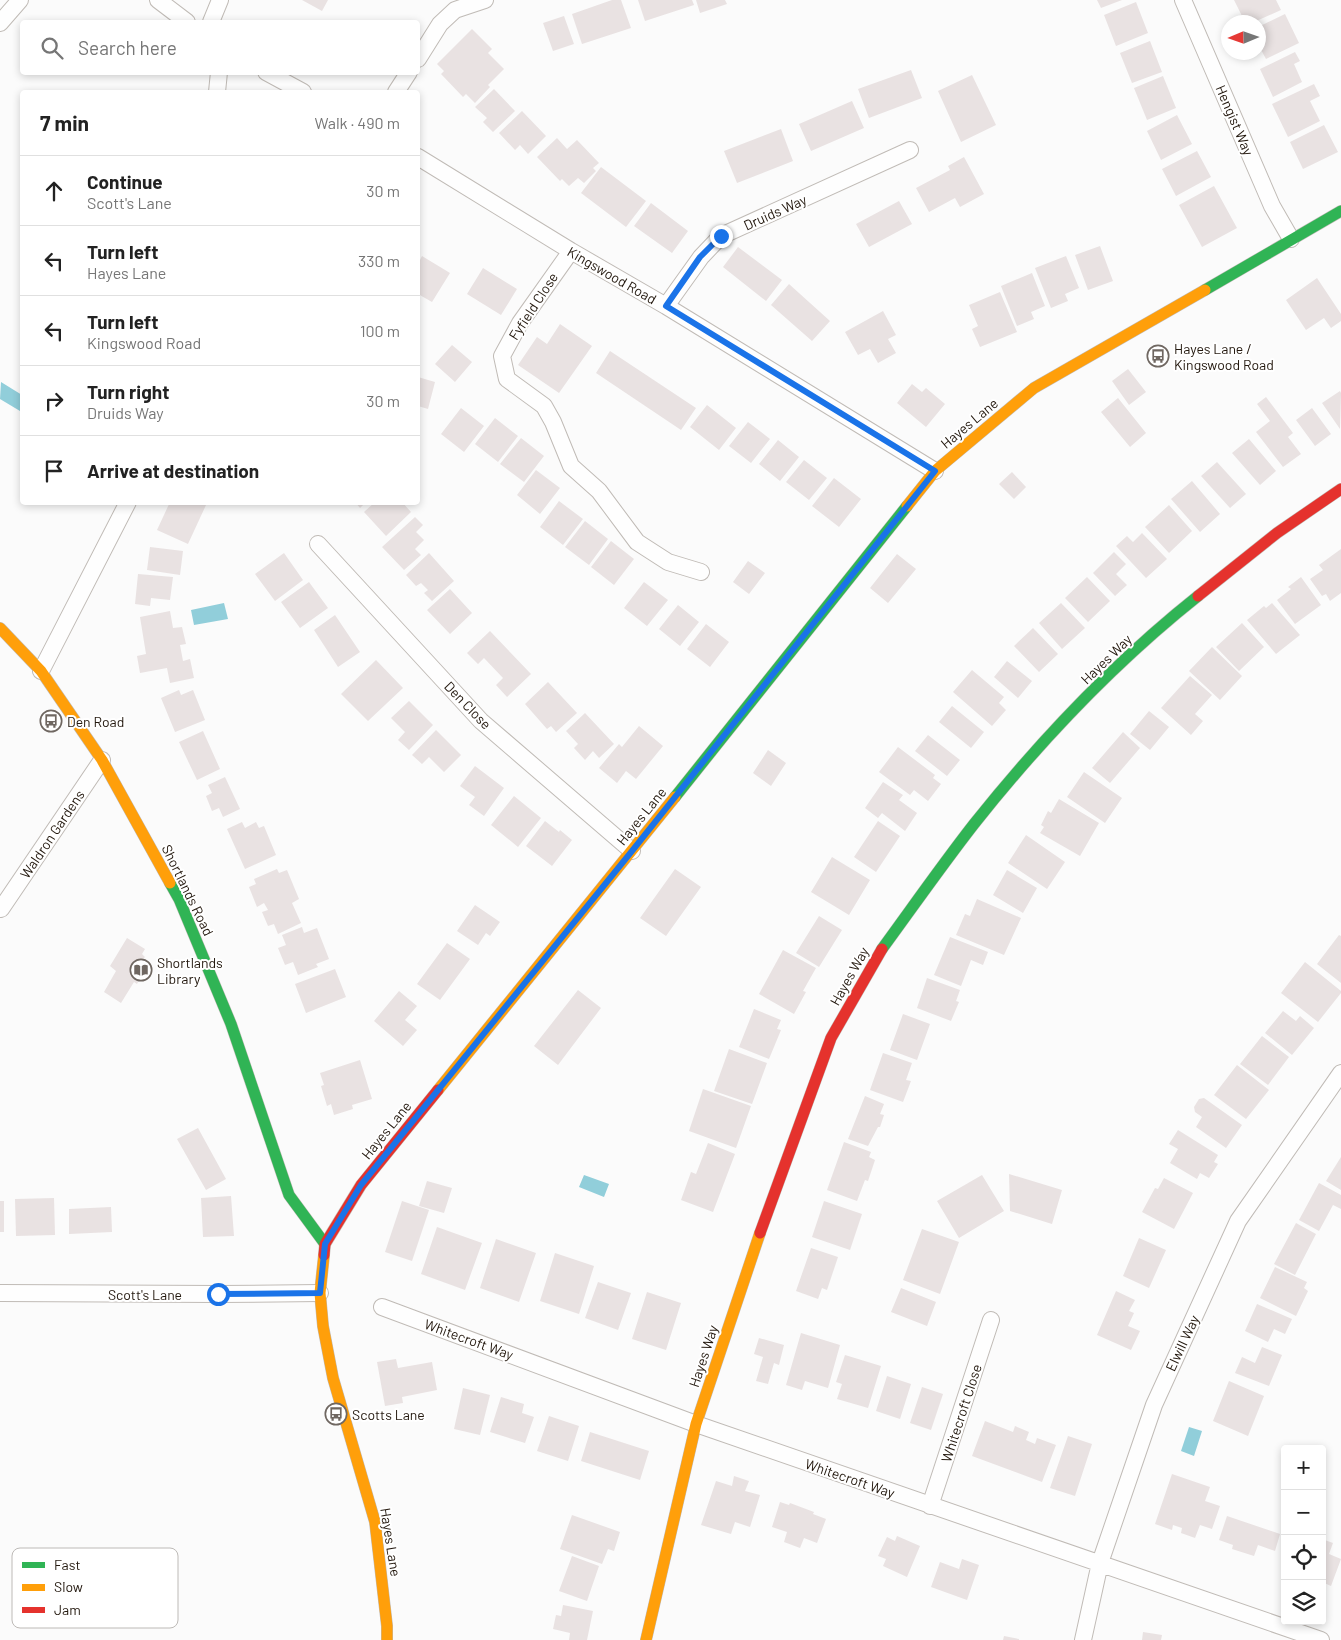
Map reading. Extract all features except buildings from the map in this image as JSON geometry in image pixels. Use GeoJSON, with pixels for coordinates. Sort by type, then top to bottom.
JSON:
{"type":"FeatureCollection","features":[{"type":"Feature","properties":{"kind":"street"},"geometry":{"type":"LineString","coordinates":[[0,23],[20,0]]}},
{"type":"Feature","properties":{"kind":"street"},"geometry":{"type":"LineString","coordinates":[[158,0],[184,20]]}},
{"type":"Feature","properties":{"kind":"street"},"geometry":{"type":"LineString","coordinates":[[212,20],[220,0]]}},
{"type":"Feature","properties":{"kind":"street"},"geometry":{"type":"LineString","coordinates":[[420,56],[440,24],[455,10],[485,0]]}},
{"type":"Feature","properties":{"kind":"street","name":"Hengist Way"},"geometry":{"type":"LineString","coordinates":[[1183,0],[1272,206],[1291,239]]}},
{"type":"Feature","properties":{"kind":"street"},"geometry":{"type":"LineString","coordinates":[[217,90],[219,75]]}},
{"type":"Feature","properties":{"kind":"street"},"geometry":{"type":"LineString","coordinates":[[272,75],[299,90]]}},
{"type":"Feature","properties":{"kind":"street"},"geometry":{"type":"LineString","coordinates":[[397,90],[407,75]]}},
{"type":"Feature","properties":{"kind":"street","name":"Druids Way"},"geometry":{"type":"LineString","coordinates":[[666,306],[700,257],[721,236],[910,150]]}},
{"type":"Feature","properties":{"kind":"street","name":"Kingswood Road"},"geometry":{"type":"LineString","coordinates":[[420,158],[935,471]]}},
{"type":"Feature","properties":{"kind":"street","name":"Hayes Lane"},"geometry":{"type":"LineString","coordinates":[[387,1640],[375,1522],[333,1378],[323,1326],[320,1293],[325,1244],[361,1185],[632,851],[935,471],[1034,388],[1341,211]]}},
{"type":"Feature","properties":{"kind":"street","name":"Fyfield Close"},"geometry":{"type":"LineString","coordinates":[[571,251],[520,322],[502,356],[507,379],[544,406],[553,422],[571,466],[599,491],[637,542],[668,562],[701,572]]}},
{"type":"Feature","properties":{"kind":"street","name":"Hayes Way"},"geometry":{"type":"LineString","coordinates":[[646,1640],[696,1424],[773,1193],[832,1038],[879,953],[974,824],[1042,743],[1118,666],[1204,592],[1277,533],[1341,489]]}},
{"type":"Feature","properties":{"kind":"street"},"geometry":{"type":"LineString","coordinates":[[41,671],[126,505]]}},
{"type":"Feature","properties":{"kind":"street","name":"Den Close"},"geometry":{"type":"LineString","coordinates":[[318,544],[481,721],[632,851]]}},
{"type":"Feature","properties":{"kind":"street","name":"Shortlands Road"},"geometry":{"type":"LineString","coordinates":[[0,628],[41,671],[102,760],[179,900],[231,1024],[289,1196],[325,1244]]}},
{"type":"Feature","properties":{"kind":"street","name":"Waldron Gardens"},"geometry":{"type":"LineString","coordinates":[[1,908],[102,760]]}},
{"type":"Feature","properties":{"kind":"street","name":"Elwill Way"},"geometry":{"type":"LineString","coordinates":[[1083,1640],[1100,1563],[1154,1405],[1238,1221],[1341,1073]]}},
{"type":"Feature","properties":{"kind":"street","name":"Scott's Lane"},"geometry":{"type":"LineString","coordinates":[[0,1293],[320,1293]]}},
{"type":"Feature","properties":{"kind":"street","name":"Whitecroft Way"},"geometry":{"type":"LineString","coordinates":[[382,1306],[696,1424],[1321,1640]]}},
{"type":"Feature","properties":{"kind":"street","name":"Whitecroft Close"},"geometry":{"type":"LineString","coordinates":[[930,1506],[991,1320]]}},
{"type":"Feature","properties":{"kind":"water"},"geometry":{"type":"Polygon","coordinates":[[[1,382],[20,394],[20,411],[0,399],[1,382]]]}},
{"type":"Feature","properties":{"kind":"water"},"geometry":{"type":"Polygon","coordinates":[[[224,603],[228,619],[194,625],[191,610],[224,603]]]}},
{"type":"Feature","properties":{"kind":"water"},"geometry":{"type":"Polygon","coordinates":[[[584,1175],[609,1184],[604,1197],[579,1187],[584,1175]]]}},
{"type":"Feature","properties":{"kind":"water"},"geometry":{"type":"Polygon","coordinates":[[[1189,1427],[1202,1431],[1194,1456],[1181,1451],[1189,1427]]]}},
{"type":"Feature","properties":{"kind":"traffic: fast"},"geometry":{"type":"LineString","coordinates":[[1205,290],[1341,211]]}},
{"type":"Feature","properties":{"kind":"traffic: fast"},"geometry":{"type":"LineString","coordinates":[[675,797],[907,506]]}},
{"type":"Feature","properties":{"kind":"traffic: fast"},"geometry":{"type":"LineString","coordinates":[[882,949],[962,839],[1025,763],[1108,675],[1167,621],[1198,596]]}},
{"type":"Feature","properties":{"kind":"traffic: fast"},"geometry":{"type":"LineString","coordinates":[[170,883],[179,899],[231,1024],[289,1195],[325,1244]]}},
{"type":"Feature","properties":{"kind":"traffic: slow"},"geometry":{"type":"LineString","coordinates":[[907,506],[935,471],[1034,388],[1205,290]]}},
{"type":"Feature","properties":{"kind":"traffic: slow"},"geometry":{"type":"LineString","coordinates":[[0,628],[41,671],[102,760],[170,883]]}},
{"type":"Feature","properties":{"kind":"traffic: slow"},"geometry":{"type":"LineString","coordinates":[[438,1090],[675,797]]}},
{"type":"Feature","properties":{"kind":"traffic: slow"},"geometry":{"type":"LineString","coordinates":[[646,1640],[696,1424],[760,1233]]}},
{"type":"Feature","properties":{"kind":"traffic: slow"},"geometry":{"type":"LineString","coordinates":[[324,1255],[320,1293],[323,1326],[333,1378],[375,1522],[387,1640]]}},
{"type":"Feature","properties":{"kind":"traffic: jam"},"geometry":{"type":"LineString","coordinates":[[1198,596],[1277,533],[1341,489]]}},
{"type":"Feature","properties":{"kind":"traffic: jam"},"geometry":{"type":"LineString","coordinates":[[760,1233],[831,1038],[882,949]]}},
{"type":"Feature","properties":{"kind":"traffic: jam"},"geometry":{"type":"LineString","coordinates":[[324,1255],[325,1244],[361,1185],[438,1090]]}},
{"type":"Feature","properties":{"kind":"place","name":"Hayes Lane / Kingswood Road"},"geometry":{"type":"Point","coordinates":[1158,356]}},
{"type":"Feature","properties":{"kind":"place","name":"Den Road"},"geometry":{"type":"Point","coordinates":[51,721]}},
{"type":"Feature","properties":{"kind":"place","name":"Shortlands Library"},"geometry":{"type":"Point","coordinates":[141,970]}},
{"type":"Feature","properties":{"kind":"place","name":"Scotts Lane"},"geometry":{"type":"Point","coordinates":[336,1414]}},
{"type":"Feature","properties":{"kind":"route"},"geometry":{"type":"LineString","coordinates":[[218,1294],[320,1293],[325,1244],[361,1185],[632,851],[935,471],[666,306],[700,257],[721,236]]}}]}
